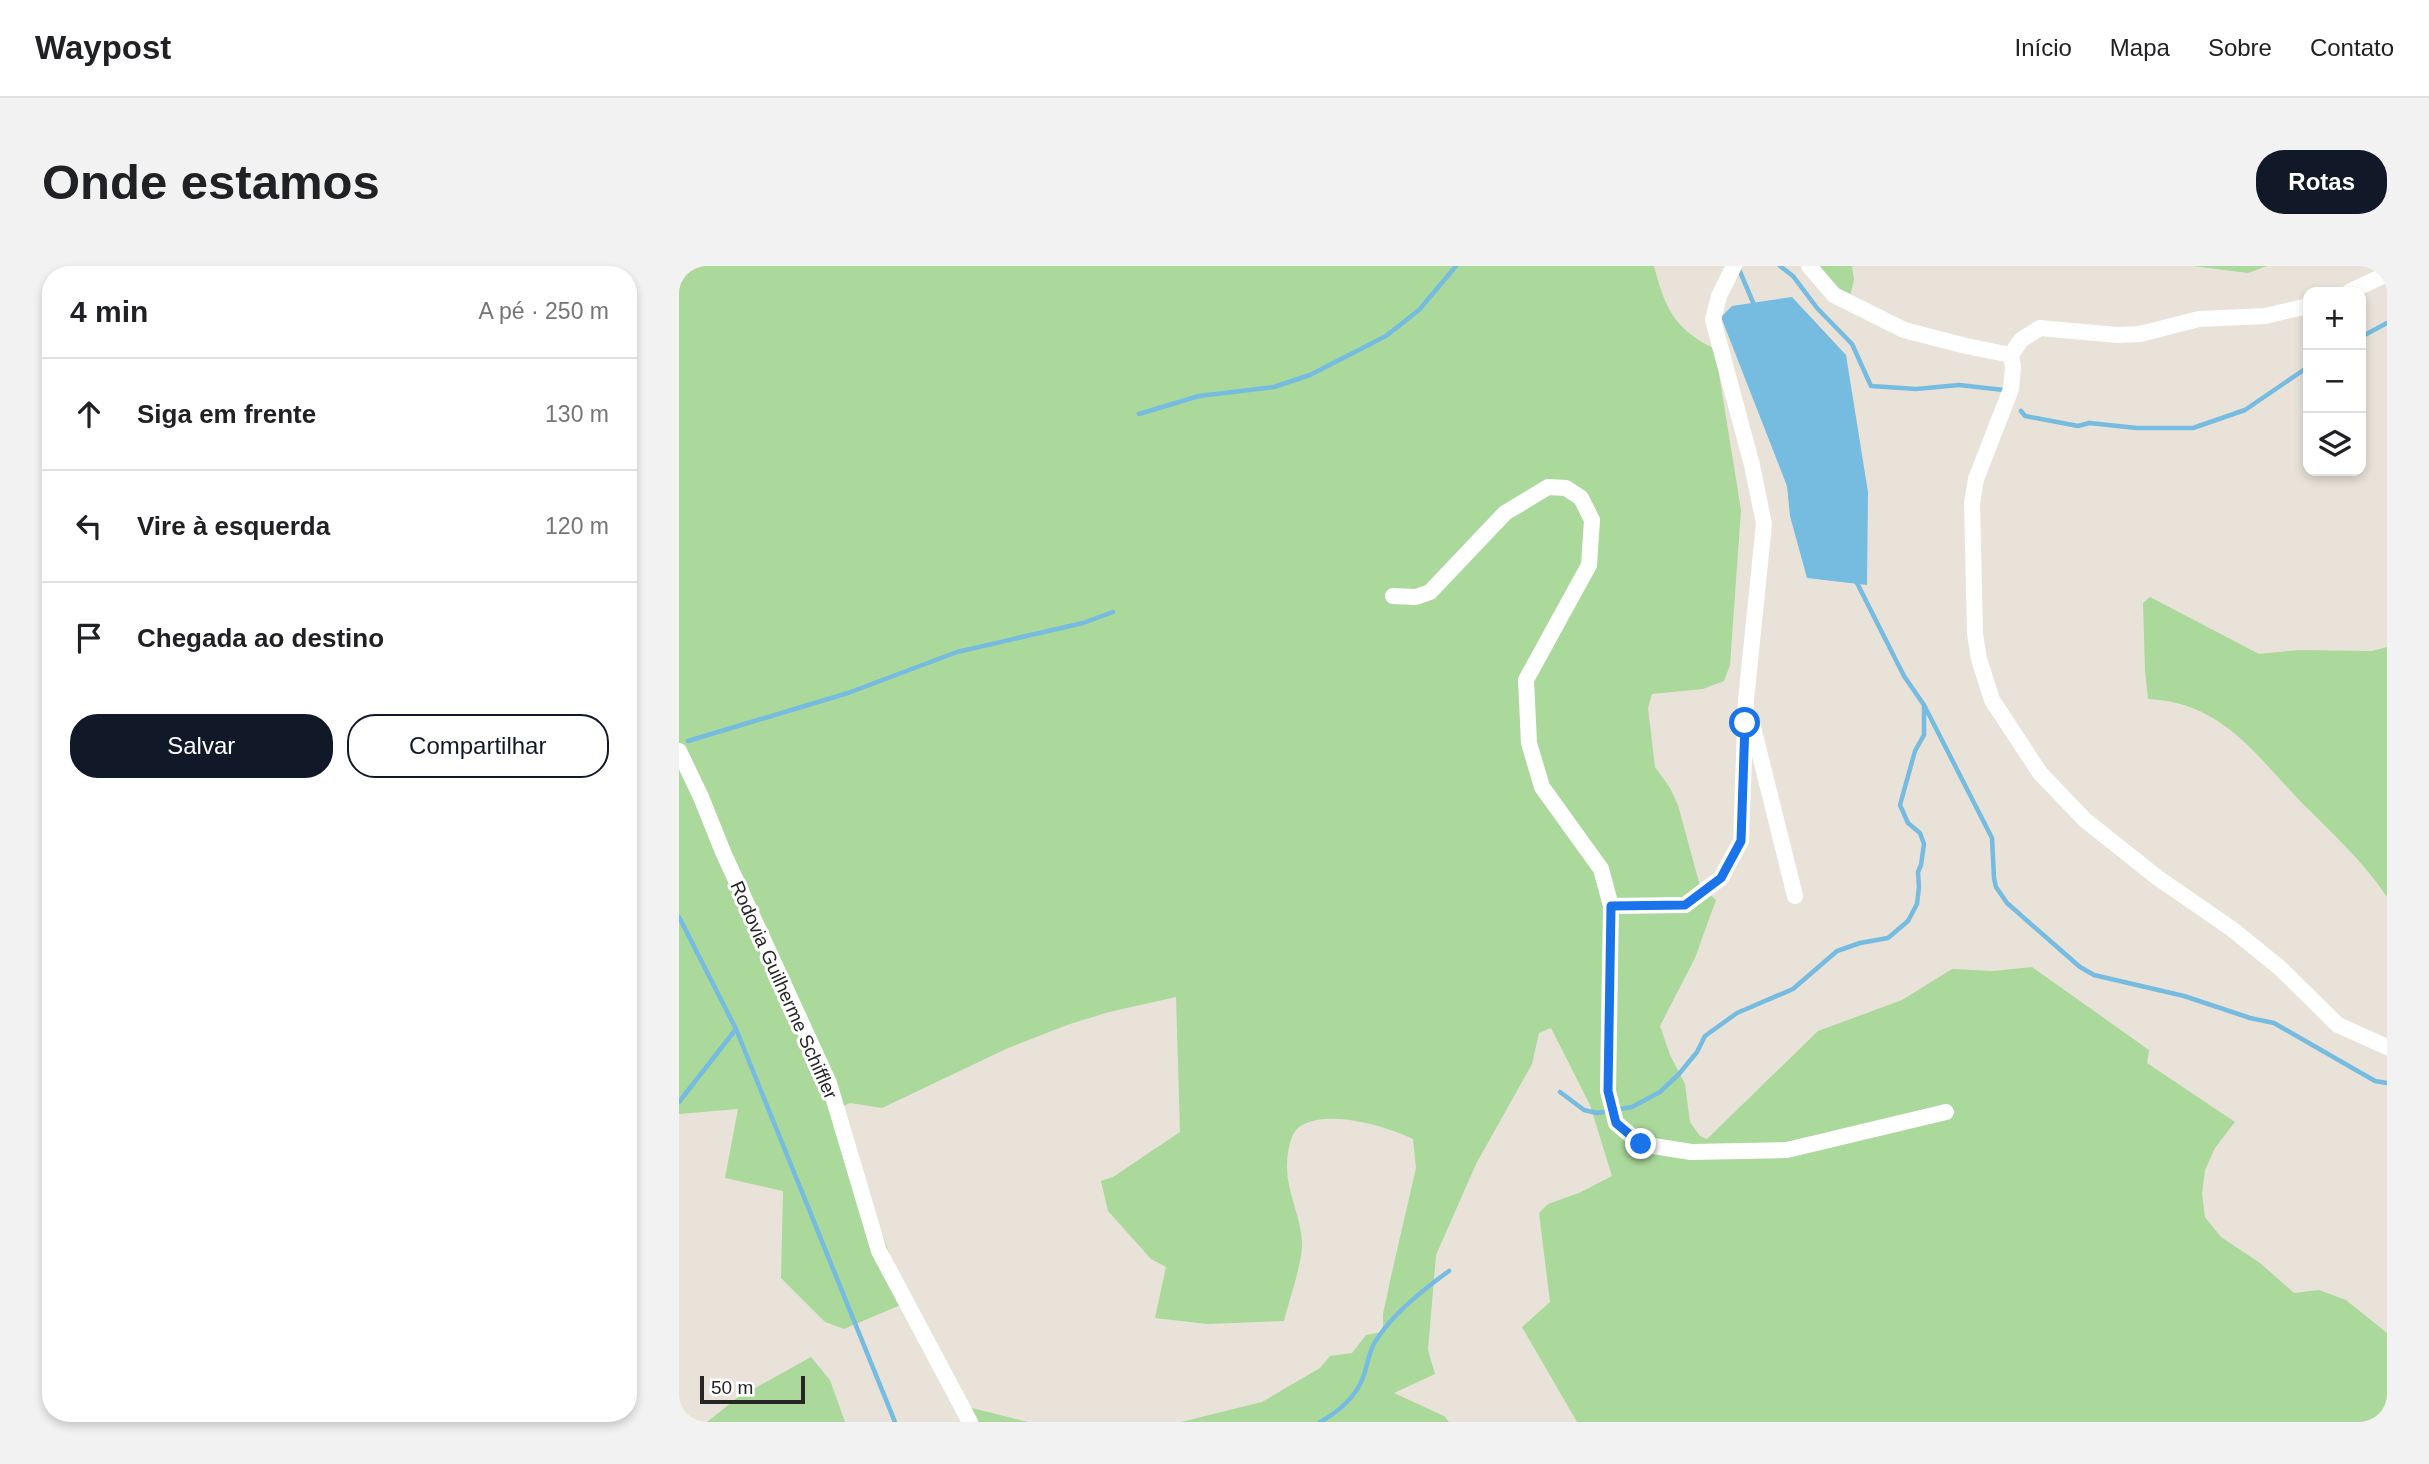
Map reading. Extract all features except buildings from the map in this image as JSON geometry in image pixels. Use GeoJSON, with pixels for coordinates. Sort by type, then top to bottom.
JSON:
{"type":"FeatureCollection","features":[{"type":"Feature","properties":{"kind":"street"},"geometry":{"type":"LineString","coordinates":[[1611,906],[1685,905],[1721,878],[1741,841],[1746,700],[1764,524],[1752,466],[1713,320],[1719,296],[1734,266]]}},
{"type":"Feature","properties":{"kind":"street"},"geometry":{"type":"LineString","coordinates":[[1809,266],[1834,295],[1904,330],[2011,355]]}},
{"type":"Feature","properties":{"kind":"street"},"geometry":{"type":"LineString","coordinates":[[2360,287],[2387,274]]}},
{"type":"Feature","properties":{"kind":"street"},"geometry":{"type":"LineString","coordinates":[[2303,307],[2265,316],[2199,319],[2140,334],[2040,328],[2021,340],[2011,355],[2011,388],[1976,479],[1972,502],[1975,634],[1979,659],[1992,700],[2040,772],[2085,820],[2280,968],[2337,1025],[2387,1047]]}},
{"type":"Feature","properties":{"kind":"street"},"geometry":{"type":"LineString","coordinates":[[1393,596],[1416,597],[1430,592],[1505,513],[1548,487],[1566,488],[1581,498],[1592,520],[1589,565],[1525,680],[1529,743],[1542,787],[1601,869],[1611,906],[1608,1091],[1616,1123],[1641,1144],[1691,1152],[1787,1150],[1946,1112]]}},
{"type":"Feature","properties":{"kind":"street"},"geometry":{"type":"LineString","coordinates":[[1746,700],[1795,896]]}},
{"type":"Feature","properties":{"kind":"street","name":"Rodovia Guilherme Schiffler"},"geometry":{"type":"LineString","coordinates":[[679,751],[829,1083],[879,1251],[971,1422]]}},
{"type":"Feature","properties":{"kind":"green space"},"geometry":{"type":"Polygon","coordinates":[[[679,266],[1654,266],[1662,294],[1673,316],[1690,334],[1715,349],[1741,510],[1730,665],[1724,681],[1703,689],[1652,694],[1648,708],[1655,767],[1678,805],[1700,886],[1716,900],[1695,958],[1660,1026],[1670,1055],[1685,1084],[1690,1122],[1700,1136],[1707,1139],[1818,1031],[1902,1000],[1952,969],[1993,971],[2032,967],[2149,1050],[2147,1063],[2235,1122],[2215,1148],[2205,1170],[2202,1194],[2205,1217],[2221,1237],[2260,1263],[2294,1293],[2319,1290],[2346,1300],[2387,1333],[2387,1422],[1577,1422],[1522,1327],[1550,1302],[1539,1213],[1548,1204],[1579,1193],[1612,1176],[1590,1105],[1551,1028],[1539,1033],[1532,1064],[1476,1164],[1436,1255],[1428,1350],[1435,1374],[1394,1393],[1444,1416],[1449,1422],[1181,1422],[1262,1402],[1320,1368],[1330,1356],[1352,1353],[1366,1335],[1383,1332],[1383,1314],[1416,1168],[1413,1139],[1388,1129],[1340,1119],[1324,1119],[1299,1127],[1291,1140],[1287,1168],[1302,1250],[1284,1321],[1207,1324],[1155,1318],[1166,1267],[1151,1259],[1108,1211],[1101,1181],[1113,1177],[1180,1132],[1176,997],[1109,1012],[1067,1025],[1006,1049],[882,1108],[850,1103],[841,1107],[867,1191],[910,1301],[844,1329],[825,1322],[781,1278],[783,1191],[725,1178],[738,1109],[679,1114],[679,266]]]}},
{"type":"Feature","properties":{"kind":"green space"},"geometry":{"type":"Polygon","coordinates":[[[1815,266],[1852,266],[1854,279],[1848,306],[1815,266]]]}},
{"type":"Feature","properties":{"kind":"green space"},"geometry":{"type":"Polygon","coordinates":[[[2193,266],[2267,266],[2248,273],[2193,266]]]}},
{"type":"Feature","properties":{"kind":"green space"},"geometry":{"type":"Polygon","coordinates":[[[2150,597],[2259,654],[2299,650],[2372,651],[2387,647],[2387,897],[2348,849],[2237,735],[2197,710],[2174,702],[2148,699],[2143,603],[2150,597]]]}},
{"type":"Feature","properties":{"kind":"green space"},"geometry":{"type":"Polygon","coordinates":[[[811,1357],[830,1380],[845,1422],[707,1422],[737,1398],[811,1357]]]}},
{"type":"Feature","properties":{"kind":"green space"},"geometry":{"type":"Polygon","coordinates":[[[964,1406],[1028,1422],[973,1422],[964,1406]]]}},
{"type":"Feature","properties":{"kind":"water"},"geometry":{"type":"Polygon","coordinates":[[[1792,297],[1846,355],[1868,492],[1867,585],[1807,578],[1790,516],[1787,486],[1721,317],[1732,306],[1792,297]]]}},
{"type":"Feature","properties":{"kind":"waterway"},"geometry":{"type":"LineString","coordinates":[[1139,414],[1199,396],[1274,387],[1310,375],[1386,336],[1419,310],[1456,266]]}},
{"type":"Feature","properties":{"kind":"waterway"},"geometry":{"type":"LineString","coordinates":[[1780,266],[1793,276],[1817,308],[1852,344],[1871,386],[1916,389],[1959,385],[2004,390]]}},
{"type":"Feature","properties":{"kind":"waterway"},"geometry":{"type":"LineString","coordinates":[[1738,267],[1755,307]]}},
{"type":"Feature","properties":{"kind":"waterway"},"geometry":{"type":"LineString","coordinates":[[2366,334],[2387,323]]}},
{"type":"Feature","properties":{"kind":"waterway"},"geometry":{"type":"LineString","coordinates":[[2021,411],[2025,416],[2078,426],[2089,423],[2137,428],[2193,428],[2245,410],[2303,370]]}},
{"type":"Feature","properties":{"kind":"waterway"},"geometry":{"type":"LineString","coordinates":[[1856,581],[1904,676],[1924,705],[1992,838],[1996,887],[2007,903],[2080,967],[2094,975],[2184,996],[2250,1018],[2274,1023],[2375,1081],[2387,1083]]}},
{"type":"Feature","properties":{"kind":"waterway"},"geometry":{"type":"LineString","coordinates":[[688,741],[848,693],[957,652],[1083,623],[1113,612]]}},
{"type":"Feature","properties":{"kind":"waterway"},"geometry":{"type":"LineString","coordinates":[[1560,1092],[1584,1110],[1597,1113],[1632,1107],[1660,1092],[1697,1052],[1705,1036],[1737,1013],[1793,989],[1837,951],[1888,938],[1908,921],[1917,904],[1918,872],[1924,844],[1920,833],[1908,823],[1900,805],[1915,751],[1924,735],[1924,706]]}},
{"type":"Feature","properties":{"kind":"waterway"},"geometry":{"type":"LineString","coordinates":[[679,917],[736,1029],[895,1422]]}},
{"type":"Feature","properties":{"kind":"waterway"},"geometry":{"type":"LineString","coordinates":[[679,1102],[736,1029]]}},
{"type":"Feature","properties":{"kind":"waterway"},"geometry":{"type":"LineString","coordinates":[[1320,1422],[1339,1409],[1355,1393],[1374,1344],[1389,1324],[1418,1295],[1449,1271]]}},
{"type":"Feature","properties":{"kind":"route"},"geometry":{"type":"LineString","coordinates":[[1641,1144],[1616,1123],[1608,1091],[1611,906],[1685,905],[1721,878],[1741,841],[1745,723]]}}]}
